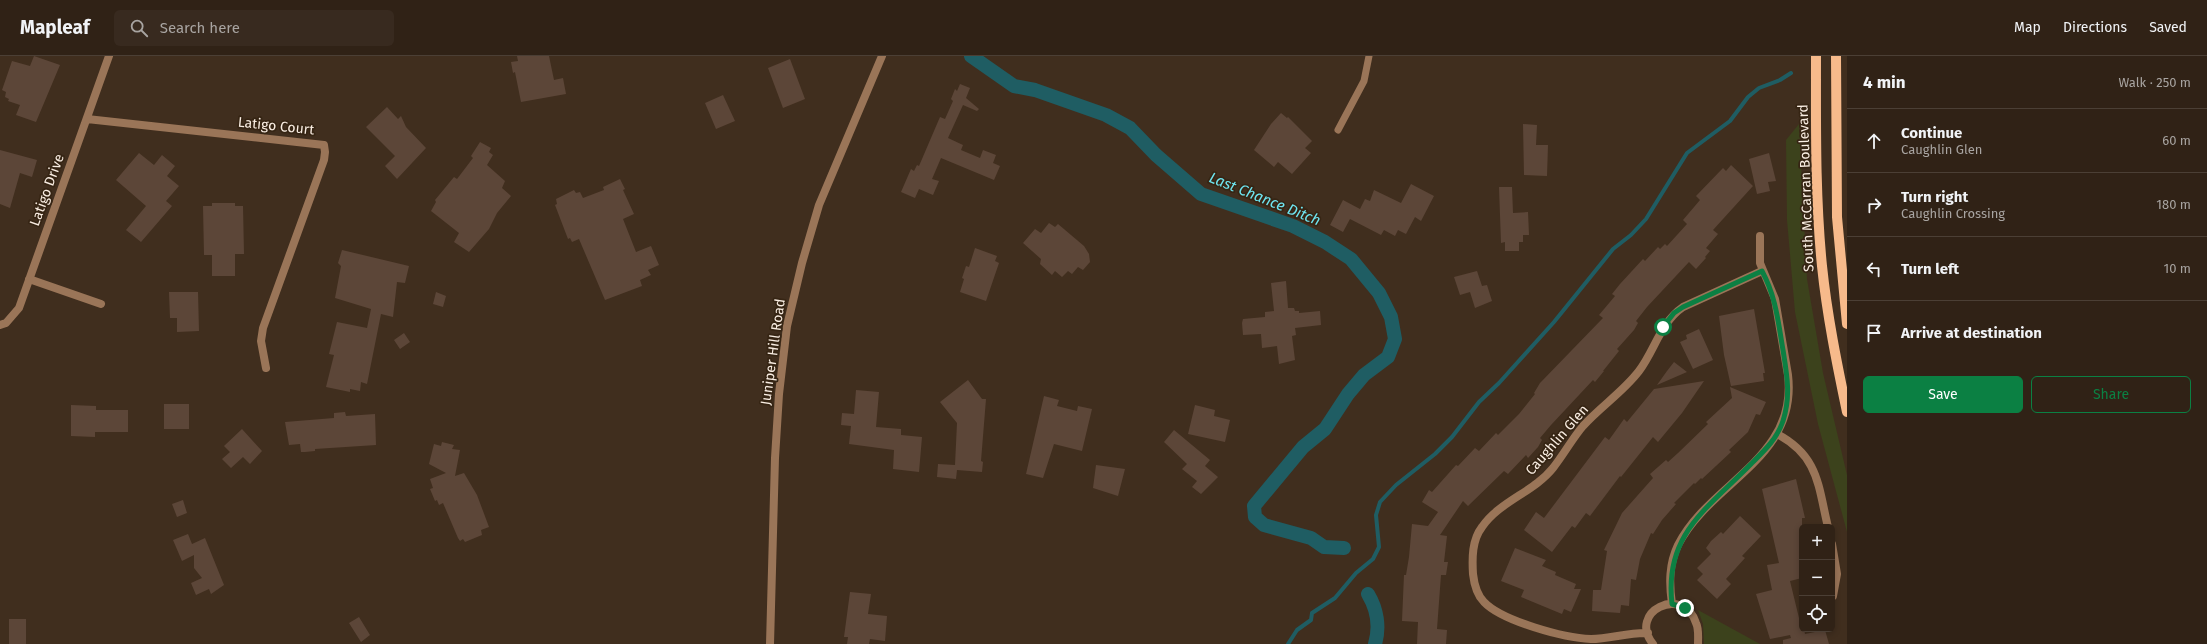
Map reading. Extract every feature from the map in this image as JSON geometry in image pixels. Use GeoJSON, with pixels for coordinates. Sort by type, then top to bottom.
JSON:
{"type":"FeatureCollection","features":[{"type":"Feature","properties":{"kind":"main road","name":"South McCarran Boulevard"},"geometry":{"type":"LineString","coordinates":[[1816,56],[1818,208],[1822,266],[1829,324],[1847,412]]}},
{"type":"Feature","properties":{"kind":"main road"},"geometry":{"type":"LineString","coordinates":[[1836,56],[1836,217],[1847,324]]}},
{"type":"Feature","properties":{"kind":"street","name":"Latigo Drive"},"geometry":{"type":"LineString","coordinates":[[0,326],[6,323],[16,312],[109,56]]}},
{"type":"Feature","properties":{"kind":"street","name":"Juniper Hill Road"},"geometry":{"type":"LineString","coordinates":[[770,644],[775,458],[779,394],[787,326],[802,263],[819,205],[882,56]]}},
{"type":"Feature","properties":{"kind":"street","name":"Latigo Court"},"geometry":{"type":"LineString","coordinates":[[86,119],[315,142],[324,145],[324,160],[263,328],[261,341],[266,368]]}},
{"type":"Feature","properties":{"kind":"street"},"geometry":{"type":"LineString","coordinates":[[1672,604],[1671,568],[1678,545],[1698,518],[1765,450],[1777,434],[1786,409],[1789,386],[1775,299],[1762,271],[1759,254],[1760,236]]}},
{"type":"Feature","properties":{"kind":"street","name":"Caughlin Glen"},"geometry":{"type":"LineString","coordinates":[[1648,633],[1606,638],[1577,638],[1540,629],[1494,610],[1482,600],[1474,578],[1473,556],[1477,537],[1481,528],[1495,513],[1548,475],[1582,427],[1633,378],[1647,359],[1663,327],[1674,313],[1683,307],[1762,271]]}},
{"type":"Feature","properties":{"kind":"street"},"geometry":{"type":"LineString","coordinates":[[29,279],[101,304]]}},
{"type":"Feature","properties":{"kind":"street"},"geometry":{"type":"LineString","coordinates":[[1777,434],[1799,448],[1811,464],[1827,524]]}},
{"type":"Feature","properties":{"kind":"street"},"geometry":{"type":"LineString","coordinates":[[1835,562],[1837,574],[1835,585]]}},
{"type":"Feature","properties":{"kind":"street"},"geometry":{"type":"LineString","coordinates":[[1653,644],[1648,633],[1648,624],[1651,612],[1661,605],[1672,604],[1685,608],[1694,617],[1697,628],[1698,644]]}},
{"type":"Feature","properties":{"kind":"lane"},"geometry":{"type":"LineString","coordinates":[[1338,130],[1364,80],[1369,56]]}},
{"type":"Feature","properties":{"kind":"green space"},"geometry":{"type":"Polygon","coordinates":[[[1799,124],[1807,279],[1823,373],[1847,475],[1847,532],[1818,424],[1795,312],[1787,220],[1786,140],[1799,124]]]}},
{"type":"Feature","properties":{"kind":"green space"},"geometry":{"type":"Polygon","coordinates":[[[1698,610],[1760,644],[1704,644],[1703,624],[1698,610]]]}},
{"type":"Feature","properties":{"kind":"building"},"geometry":{"type":"Polygon","coordinates":[[[34,56],[60,65],[36,122],[16,115],[20,105],[8,101],[9,99],[5,97],[6,92],[2,90],[12,61],[30,66],[34,56]]]}},
{"type":"Feature","properties":{"kind":"building"},"geometry":{"type":"Polygon","coordinates":[[[517,56],[549,56],[554,80],[563,78],[566,94],[521,102],[515,72],[513,73],[511,62],[518,61],[517,56]]]}},
{"type":"Feature","properties":{"kind":"building"},"geometry":{"type":"Polygon","coordinates":[[[790,59],[805,99],[783,108],[768,68],[790,59]]]}},
{"type":"Feature","properties":{"kind":"building"},"geometry":{"type":"Polygon","coordinates":[[[960,84],[970,88],[966,98],[979,109],[977,111],[963,105],[948,138],[963,145],[961,150],[980,158],[983,150],[996,155],[993,163],[1000,166],[994,180],[941,158],[932,179],[939,181],[933,195],[919,189],[915,198],[901,192],[911,169],[914,171],[917,165],[919,166],[940,117],[945,119],[953,101],[951,99],[955,89],[957,91],[960,84]]]}},
{"type":"Feature","properties":{"kind":"building"},"geometry":{"type":"Polygon","coordinates":[[[723,95],[735,121],[716,129],[705,103],[723,95]]]}},
{"type":"Feature","properties":{"kind":"building"},"geometry":{"type":"Polygon","coordinates":[[[387,107],[398,119],[401,116],[406,127],[426,148],[397,179],[385,166],[395,156],[366,127],[387,107]]]}},
{"type":"Feature","properties":{"kind":"building"},"geometry":{"type":"Polygon","coordinates":[[[1281,113],[1287,118],[1288,117],[1312,141],[1305,148],[1311,153],[1292,174],[1278,162],[1274,167],[1254,150],[1271,124],[1281,113]]]}},
{"type":"Feature","properties":{"kind":"building"},"geometry":{"type":"Polygon","coordinates":[[[1523,124],[1537,125],[1536,145],[1548,145],[1547,176],[1524,175],[1523,124]]]}},
{"type":"Feature","properties":{"kind":"building"},"geometry":{"type":"Polygon","coordinates":[[[480,142],[491,148],[489,152],[493,155],[487,165],[505,181],[502,188],[511,196],[497,213],[489,229],[469,252],[454,242],[459,233],[431,211],[436,202],[435,200],[454,177],[457,179],[473,158],[471,156],[480,142]]]}},
{"type":"Feature","properties":{"kind":"building"},"geometry":{"type":"Polygon","coordinates":[[[0,150],[37,160],[32,177],[20,173],[10,208],[0,204],[0,150]]]}},
{"type":"Feature","properties":{"kind":"building"},"geometry":{"type":"Polygon","coordinates":[[[139,153],[154,165],[162,155],[175,166],[167,176],[179,186],[166,201],[172,206],[141,242],[126,230],[146,206],[116,180],[139,153]]]}},
{"type":"Feature","properties":{"kind":"building"},"geometry":{"type":"Polygon","coordinates":[[[1769,153],[1776,181],[1768,182],[1770,191],[1757,194],[1749,159],[1769,153]]]}},
{"type":"Feature","properties":{"kind":"building"},"geometry":{"type":"Polygon","coordinates":[[[1731,165],[1753,186],[1713,230],[1718,234],[1706,248],[1710,251],[1705,257],[1706,258],[1696,269],[1689,262],[1647,307],[1636,321],[1638,323],[1634,330],[1617,349],[1619,351],[1604,371],[1595,382],[1593,380],[1551,425],[1540,438],[1542,440],[1538,447],[1528,458],[1526,455],[1508,474],[1504,471],[1468,506],[1463,501],[1440,535],[1447,536],[1444,562],[1448,562],[1446,575],[1441,575],[1437,629],[1447,630],[1446,644],[1417,644],[1418,622],[1402,621],[1404,575],[1406,575],[1409,557],[1412,524],[1428,526],[1438,512],[1422,502],[1429,490],[1432,492],[1456,465],[1458,466],[1475,448],[1479,451],[1496,433],[1498,435],[1519,414],[1535,394],[1534,393],[1540,383],[1603,318],[1599,315],[1615,296],[1612,294],[1620,284],[1643,259],[1645,261],[1658,247],[1660,249],[1665,244],[1667,246],[1687,224],[1683,220],[1700,200],[1696,196],[1723,168],[1726,171],[1731,165]]]}},
{"type":"Feature","properties":{"kind":"building"},"geometry":{"type":"Polygon","coordinates":[[[620,179],[625,189],[623,190],[634,214],[623,219],[636,252],[651,246],[659,265],[648,270],[651,275],[640,280],[642,286],[605,300],[579,239],[572,242],[570,238],[568,239],[555,205],[557,204],[556,199],[574,190],[576,193],[580,192],[583,198],[604,190],[603,187],[620,179]]]}},
{"type":"Feature","properties":{"kind":"building"},"geometry":{"type":"Polygon","coordinates":[[[1411,184],[1434,196],[1421,221],[1415,217],[1406,234],[1398,230],[1395,236],[1384,230],[1381,235],[1350,219],[1343,232],[1330,225],[1343,200],[1360,209],[1365,199],[1370,201],[1374,190],[1401,203],[1411,184]]]}},
{"type":"Feature","properties":{"kind":"building"},"geometry":{"type":"Polygon","coordinates":[[[1499,187],[1512,187],[1513,213],[1528,212],[1529,235],[1523,235],[1523,242],[1519,242],[1519,251],[1505,251],[1505,242],[1501,243],[1499,187]]]}},
{"type":"Feature","properties":{"kind":"building"},"geometry":{"type":"Polygon","coordinates":[[[212,203],[235,203],[235,206],[243,206],[244,254],[235,254],[235,276],[212,276],[212,255],[204,255],[203,206],[212,206],[212,203]]]}},
{"type":"Feature","properties":{"kind":"building"},"geometry":{"type":"Polygon","coordinates":[[[1049,223],[1055,227],[1058,224],[1084,246],[1089,254],[1090,262],[1083,270],[1078,267],[1072,274],[1068,271],[1062,277],[1055,271],[1052,275],[1040,264],[1041,259],[1023,243],[1035,229],[1041,233],[1049,223]]]}},
{"type":"Feature","properties":{"kind":"building"},"geometry":{"type":"Polygon","coordinates":[[[975,248],[997,256],[995,261],[999,263],[986,301],[960,292],[966,266],[969,267],[975,248]]]}},
{"type":"Feature","properties":{"kind":"building"},"geometry":{"type":"Polygon","coordinates":[[[342,250],[409,266],[405,283],[397,282],[393,317],[381,314],[367,384],[361,382],[360,391],[350,389],[350,392],[326,387],[334,355],[329,354],[337,322],[367,328],[371,309],[335,298],[341,266],[338,263],[342,250]]]}},
{"type":"Feature","properties":{"kind":"building"},"geometry":{"type":"Polygon","coordinates":[[[1477,271],[1482,286],[1487,285],[1492,301],[1475,308],[1470,292],[1460,295],[1454,277],[1477,271]]]}},
{"type":"Feature","properties":{"kind":"building"},"geometry":{"type":"Polygon","coordinates":[[[1286,281],[1288,308],[1294,308],[1295,311],[1299,311],[1299,313],[1320,311],[1321,325],[1295,328],[1296,335],[1292,336],[1295,360],[1279,364],[1277,346],[1262,348],[1261,334],[1243,335],[1242,323],[1243,319],[1265,317],[1265,312],[1274,311],[1271,283],[1286,281]]]}},
{"type":"Feature","properties":{"kind":"building"},"geometry":{"type":"Polygon","coordinates":[[[169,292],[198,292],[199,331],[177,332],[177,318],[170,318],[169,292]]]}},
{"type":"Feature","properties":{"kind":"building"},"geometry":{"type":"Polygon","coordinates":[[[436,292],[446,296],[443,307],[433,304],[436,292]]]}},
{"type":"Feature","properties":{"kind":"building"},"geometry":{"type":"Polygon","coordinates":[[[1754,309],[1765,373],[1763,373],[1764,381],[1731,386],[1724,355],[1719,316],[1754,309]]]}},
{"type":"Feature","properties":{"kind":"building"},"geometry":{"type":"Polygon","coordinates":[[[1699,329],[1713,360],[1693,369],[1680,342],[1687,339],[1686,335],[1699,329]]]}},
{"type":"Feature","properties":{"kind":"building"},"geometry":{"type":"Polygon","coordinates":[[[404,333],[410,342],[400,349],[394,340],[404,333]]]}},
{"type":"Feature","properties":{"kind":"building"},"geometry":{"type":"Polygon","coordinates":[[[1674,362],[1687,372],[1657,385],[1667,371],[1674,362]]]}},
{"type":"Feature","properties":{"kind":"building"},"geometry":{"type":"Polygon","coordinates":[[[968,380],[982,399],[986,399],[981,461],[983,462],[982,472],[957,470],[956,479],[937,477],[938,464],[955,465],[957,423],[940,402],[968,380]]]}},
{"type":"Feature","properties":{"kind":"building"},"geometry":{"type":"Polygon","coordinates":[[[1704,381],[1682,413],[1658,442],[1653,437],[1621,477],[1620,476],[1590,516],[1586,513],[1575,528],[1572,526],[1552,552],[1524,530],[1536,512],[1544,518],[1605,437],[1609,440],[1624,419],[1627,422],[1654,389],[1704,381]]]}},
{"type":"Feature","properties":{"kind":"building"},"geometry":{"type":"Polygon","coordinates":[[[1730,387],[1766,402],[1760,415],[1756,414],[1748,432],[1729,450],[1731,452],[1702,479],[1701,478],[1695,484],[1694,483],[1674,503],[1676,504],[1662,520],[1653,534],[1651,533],[1640,559],[1636,580],[1631,579],[1629,606],[1621,605],[1620,613],[1592,611],[1593,590],[1601,590],[1607,551],[1604,550],[1622,513],[1653,478],[1650,474],[1666,460],[1668,462],[1678,453],[1708,424],[1706,422],[1732,398],[1730,387]]]}},
{"type":"Feature","properties":{"kind":"building"},"geometry":{"type":"Polygon","coordinates":[[[856,390],[879,392],[876,427],[901,429],[901,435],[922,437],[919,472],[893,469],[894,450],[849,444],[851,426],[841,425],[842,413],[854,414],[856,390]]]}},
{"type":"Feature","properties":{"kind":"building"},"geometry":{"type":"Polygon","coordinates":[[[1044,396],[1059,400],[1057,406],[1077,411],[1078,406],[1092,409],[1082,451],[1054,444],[1043,478],[1026,474],[1044,396]]]}},
{"type":"Feature","properties":{"kind":"building"},"geometry":{"type":"Polygon","coordinates":[[[164,404],[189,404],[189,429],[164,429],[164,404]]]}},
{"type":"Feature","properties":{"kind":"building"},"geometry":{"type":"Polygon","coordinates":[[[71,405],[96,406],[96,410],[128,410],[128,432],[95,432],[95,437],[71,436],[71,405]]]}},
{"type":"Feature","properties":{"kind":"building"},"geometry":{"type":"Polygon","coordinates":[[[1195,405],[1215,410],[1214,416],[1230,420],[1225,442],[1188,434],[1195,405]]]}},
{"type":"Feature","properties":{"kind":"building"},"geometry":{"type":"Polygon","coordinates":[[[345,412],[346,416],[375,414],[376,445],[315,449],[315,451],[301,452],[300,444],[289,445],[285,422],[334,418],[334,413],[345,412]]]}},
{"type":"Feature","properties":{"kind":"building"},"geometry":{"type":"Polygon","coordinates":[[[242,429],[262,451],[250,464],[243,457],[231,468],[222,459],[230,452],[224,446],[242,429]]]}},
{"type":"Feature","properties":{"kind":"building"},"geometry":{"type":"Polygon","coordinates":[[[1174,430],[1210,460],[1205,466],[1218,477],[1201,494],[1192,487],[1197,481],[1182,469],[1187,464],[1164,442],[1174,430]]]}},
{"type":"Feature","properties":{"kind":"building"},"geometry":{"type":"Polygon","coordinates":[[[442,442],[454,445],[452,449],[460,450],[455,476],[464,473],[477,495],[489,527],[481,530],[482,535],[465,542],[463,539],[460,541],[458,538],[443,503],[439,505],[437,500],[435,501],[430,489],[433,488],[430,479],[446,473],[429,464],[434,444],[441,446],[442,442]]]}},
{"type":"Feature","properties":{"kind":"building"},"geometry":{"type":"Polygon","coordinates":[[[1096,465],[1125,469],[1118,496],[1093,488],[1096,465]]]}},
{"type":"Feature","properties":{"kind":"building"},"geometry":{"type":"Polygon","coordinates":[[[1796,479],[1805,518],[1802,518],[1802,524],[1799,524],[1799,579],[1790,581],[1799,618],[1799,632],[1805,632],[1805,634],[1826,632],[1829,644],[1783,644],[1783,640],[1791,638],[1790,635],[1770,639],[1756,594],[1772,590],[1767,565],[1779,563],[1762,489],[1796,479]]]}},
{"type":"Feature","properties":{"kind":"building"},"geometry":{"type":"Polygon","coordinates":[[[183,500],[187,513],[177,517],[172,504],[183,500]]]}},
{"type":"Feature","properties":{"kind":"building"},"geometry":{"type":"Polygon","coordinates":[[[1740,516],[1761,536],[1742,556],[1745,558],[1726,579],[1731,584],[1717,599],[1697,580],[1703,574],[1697,568],[1711,554],[1706,548],[1711,541],[1721,532],[1723,534],[1740,516]]]}},
{"type":"Feature","properties":{"kind":"building"},"geometry":{"type":"Polygon","coordinates":[[[188,534],[192,544],[205,538],[224,585],[211,594],[209,589],[196,595],[191,583],[202,578],[194,568],[194,555],[182,561],[173,540],[188,534]]]}},
{"type":"Feature","properties":{"kind":"building"},"geometry":{"type":"Polygon","coordinates":[[[1515,548],[1546,560],[1542,566],[1556,572],[1555,575],[1576,584],[1574,589],[1581,589],[1571,612],[1564,609],[1562,614],[1521,597],[1524,590],[1501,581],[1515,548]]]}},
{"type":"Feature","properties":{"kind":"building"},"geometry":{"type":"Polygon","coordinates":[[[850,592],[871,594],[868,614],[887,616],[885,641],[870,639],[869,644],[847,644],[848,637],[844,637],[850,592]]]}},
{"type":"Feature","properties":{"kind":"building"},"geometry":{"type":"Polygon","coordinates":[[[359,617],[370,635],[361,642],[349,623],[359,617]]]}},
{"type":"Feature","properties":{"kind":"building"},"geometry":{"type":"Polygon","coordinates":[[[9,619],[26,619],[26,644],[9,644],[9,619]]]}},
{"type":"Feature","properties":{"kind":"waterway","name":"Last Chance Ditch"},"geometry":{"type":"LineString","coordinates":[[971,56],[1014,86],[1035,90],[1106,115],[1130,128],[1156,155],[1201,194],[1293,226],[1325,242],[1351,259],[1379,293],[1391,317],[1395,339],[1388,357],[1364,375],[1348,394],[1325,429],[1303,447],[1254,506],[1255,517],[1264,525],[1311,538],[1324,547],[1344,548]]}},
{"type":"Feature","properties":{"kind":"waterway"},"geometry":{"type":"LineString","coordinates":[[1288,644],[1297,630],[1311,620],[1312,613],[1335,598],[1356,573],[1373,559],[1379,547],[1376,515],[1380,502],[1396,485],[1435,454],[1452,437],[1479,402],[1499,383],[1554,322],[1613,249],[1631,235],[1646,219],[1687,153],[1730,121],[1748,97],[1759,88],[1780,80],[1791,73]]}},
{"type":"Feature","properties":{"kind":"waterway","name":"Last Chance Ditch"},"geometry":{"type":"LineString","coordinates":[[1368,594],[1374,606],[1377,618],[1377,638],[1375,644]]}},
{"type":"Feature","properties":{"kind":"route"},"geometry":{"type":"LineString","coordinates":[[1663,327],[1674,313],[1683,307],[1762,271],[1775,299],[1789,386],[1783,422],[1773,441],[1698,518],[1678,545],[1671,568],[1670,591],[1672,604],[1685,608]]}}]}
